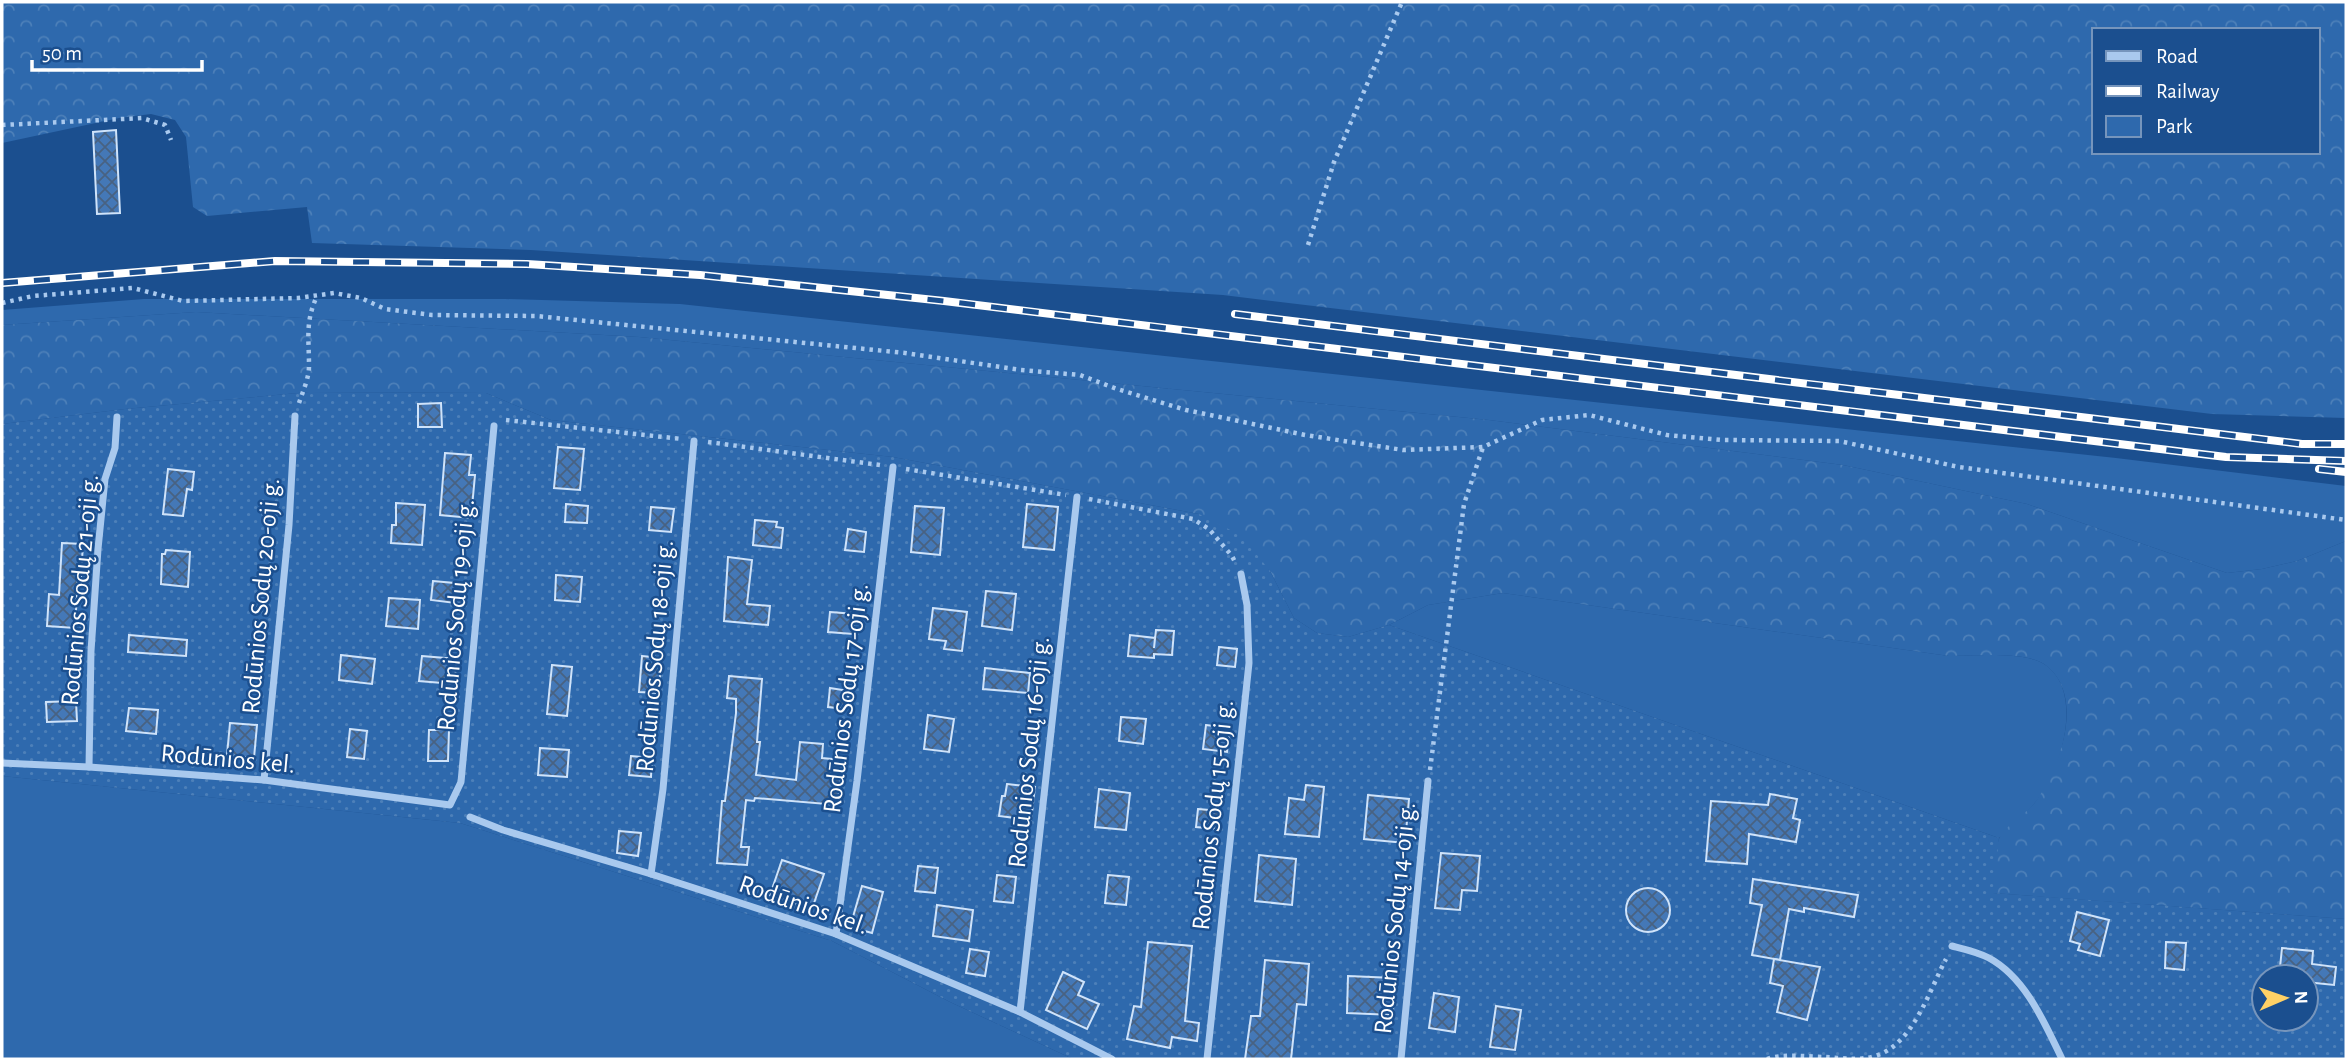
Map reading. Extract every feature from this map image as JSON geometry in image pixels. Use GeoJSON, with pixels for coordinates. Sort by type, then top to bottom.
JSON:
{"type":"FeatureCollection","features":[{"type":"Feature","properties":{"kind":"street","name":"Rodūnios Sodų 20-oji g."},"geometry":{"type":"LineString","coordinates":[[264,780],[289,525],[295,416]]}},
{"type":"Feature","properties":{"kind":"street","name":"Rodūnios Sodų 21-oji g."},"geometry":{"type":"LineString","coordinates":[[89,767],[91,651],[98,549],[105,479],[115,448],[117,417]]}},
{"type":"Feature","properties":{"kind":"street","name":"Rodūnios Sodų 19-oji g."},"geometry":{"type":"LineString","coordinates":[[450,805],[461,782],[494,426]]}},
{"type":"Feature","properties":{"kind":"street","name":"Rodūnios Sodų 18-oji g."},"geometry":{"type":"LineString","coordinates":[[651,874],[663,789],[694,440]]}},
{"type":"Feature","properties":{"kind":"street","name":"Rodūnios Sodų 17-oji g."},"geometry":{"type":"LineString","coordinates":[[836,934],[857,781],[893,467]]}},
{"type":"Feature","properties":{"kind":"street","name":"Rodūnios Sodų 16-oji g."},"geometry":{"type":"LineString","coordinates":[[1020,1012],[1077,497]]}},
{"type":"Feature","properties":{"kind":"street","name":"Rodūnios Sodų 15-oji g."},"geometry":{"type":"LineString","coordinates":[[1207,1059],[1249,663],[1247,605],[1241,574]]}},
{"type":"Feature","properties":{"kind":"street","name":"Rodūnios kel."},"geometry":{"type":"LineString","coordinates":[[2,763],[264,780],[450,805]]}},
{"type":"Feature","properties":{"kind":"street","name":"Rodūnios Sodų 14-oji g."},"geometry":{"type":"LineString","coordinates":[[1401,1059],[1428,781]]}},
{"type":"Feature","properties":{"kind":"street","name":"Rodūnios kel."},"geometry":{"type":"LineString","coordinates":[[470,817],[503,830],[651,874],[836,934],[1020,1012],[1112,1059]]}},
{"type":"Feature","properties":{"kind":"street"},"geometry":{"type":"LineString","coordinates":[[1952,946],[1989,958],[2015,980],[2042,1017],[2062,1059]]}},
{"type":"Feature","properties":{"kind":"path"},"geometry":{"type":"LineString","coordinates":[[1308,245],[1334,162],[1402,2]]}},
{"type":"Feature","properties":{"kind":"path"},"geometry":{"type":"LineString","coordinates":[[2,125],[142,118],[165,125],[171,140]]}},
{"type":"Feature","properties":{"kind":"path"},"geometry":{"type":"LineString","coordinates":[[2,303],[33,296],[132,288],[183,300],[298,298],[334,293],[361,298],[385,309],[432,315],[536,316],[905,353],[1021,370],[1080,375],[1186,410],[1306,435],[1403,450],[1483,447],[1542,420],[1589,415],[1667,435],[1723,440],[1839,441],[1959,467],[2346,520]]}},
{"type":"Feature","properties":{"kind":"path"},"geometry":{"type":"LineString","coordinates":[[295,416],[309,368],[309,313],[317,295]]}},
{"type":"Feature","properties":{"kind":"path"},"geometry":{"type":"LineString","coordinates":[[1428,781],[1464,504],[1483,447]]}},
{"type":"Feature","properties":{"kind":"path"},"geometry":{"type":"LineString","coordinates":[[1767,1059],[1857,1059],[1887,1051],[1901,1042],[1910,1031],[1952,946]]}},
{"type":"Feature","properties":{"kind":"green space"},"geometry":{"type":"Polygon","coordinates":[[[2,2],[2346,2],[2346,418],[2212,414],[1223,295],[531,250],[312,243],[307,207],[207,216],[193,207],[186,137],[175,120],[151,114],[119,118],[2,143],[2,2]]]}},
{"type":"Feature","properties":{"kind":"green space"},"geometry":{"type":"Polygon","coordinates":[[[144,299],[505,299],[680,304],[2116,458],[2346,486],[2346,541],[2297,561],[2227,573],[2027,504],[1843,465],[1489,420],[639,337],[196,312],[2,325],[2,310],[144,299]]]}},
{"type":"Feature","properties":{"kind":"green space"},"geometry":{"type":"Polygon","coordinates":[[[196,312],[639,337],[1489,420],[1843,465],[2027,504],[2227,573],[2297,561],[2346,541],[2346,919],[1992,893],[1999,839],[2006,829],[2032,806],[2045,787],[2065,731],[2067,712],[2064,693],[2057,677],[2044,664],[2024,657],[1949,656],[1503,593],[1428,605],[1389,625],[1348,637],[1317,633],[1294,618],[1270,571],[1199,514],[893,457],[551,420],[486,393],[309,392],[125,409],[2,424],[2,325],[196,312]]]}},
{"type":"Feature","properties":{"kind":"green space"},"geometry":{"type":"Polygon","coordinates":[[[309,392],[486,393],[551,420],[893,457],[1199,514],[1242,536],[1270,571],[1294,618],[1317,633],[1348,637],[1389,625],[1999,838],[1993,893],[2346,919],[2346,1059],[1073,1059],[950,1002],[832,941],[460,823],[2,776],[2,424],[125,409],[309,392]]]}},
{"type":"Feature","properties":{"kind":"green space"},"geometry":{"type":"Polygon","coordinates":[[[1503,593],[1949,656],[1998,655],[2035,660],[2057,676],[2064,693],[2065,732],[2060,753],[2053,773],[2034,804],[1999,838],[1389,625],[1428,605],[1503,593]]]}},
{"type":"Feature","properties":{"kind":"green space"},"geometry":{"type":"Polygon","coordinates":[[[2,776],[460,823],[832,941],[950,1002],[1073,1059],[2,1059],[2,776]]]}},
{"type":"Feature","properties":{"kind":"building"},"geometry":{"type":"Polygon","coordinates":[[[116,130],[120,213],[97,214],[93,132],[116,130]]]}},
{"type":"Feature","properties":{"kind":"building"},"geometry":{"type":"Polygon","coordinates":[[[441,403],[442,427],[418,427],[418,404],[441,403]]]}},
{"type":"Feature","properties":{"kind":"building"},"geometry":{"type":"Polygon","coordinates":[[[558,447],[584,449],[580,490],[554,488],[558,447]]]}},
{"type":"Feature","properties":{"kind":"building"},"geometry":{"type":"Polygon","coordinates":[[[445,453],[471,455],[469,475],[475,475],[471,518],[440,515],[445,453]]]}},
{"type":"Feature","properties":{"kind":"building"},"geometry":{"type":"Polygon","coordinates":[[[168,469],[194,472],[192,490],[187,489],[183,516],[163,514],[168,469]]]}},
{"type":"Feature","properties":{"kind":"building"},"geometry":{"type":"Polygon","coordinates":[[[396,503],[425,505],[422,545],[391,543],[392,525],[396,525],[396,503]]]}},
{"type":"Feature","properties":{"kind":"building"},"geometry":{"type":"Polygon","coordinates":[[[566,504],[588,506],[587,523],[565,522],[566,504]]]}},
{"type":"Feature","properties":{"kind":"building"},"geometry":{"type":"Polygon","coordinates":[[[1027,504],[1058,507],[1054,550],[1023,547],[1027,504]]]}},
{"type":"Feature","properties":{"kind":"building"},"geometry":{"type":"Polygon","coordinates":[[[915,506],[944,508],[940,555],[911,552],[915,506]]]}},
{"type":"Feature","properties":{"kind":"building"},"geometry":{"type":"Polygon","coordinates":[[[651,507],[674,509],[671,532],[649,530],[651,507]]]}},
{"type":"Feature","properties":{"kind":"building"},"geometry":{"type":"Polygon","coordinates":[[[755,520],[777,522],[776,527],[783,528],[781,548],[753,545],[755,520]]]}},
{"type":"Feature","properties":{"kind":"building"},"geometry":{"type":"Polygon","coordinates":[[[848,529],[866,532],[864,552],[845,550],[848,529]]]}},
{"type":"Feature","properties":{"kind":"building"},"geometry":{"type":"Polygon","coordinates":[[[62,543],[83,544],[75,628],[47,626],[49,594],[59,595],[62,543]]]}},
{"type":"Feature","properties":{"kind":"building"},"geometry":{"type":"Polygon","coordinates":[[[166,550],[190,552],[188,587],[161,584],[162,554],[165,554],[166,550]]]}},
{"type":"Feature","properties":{"kind":"building"},"geometry":{"type":"Polygon","coordinates":[[[728,557],[752,560],[747,604],[770,606],[768,625],[724,621],[728,557]]]}},
{"type":"Feature","properties":{"kind":"building"},"geometry":{"type":"Polygon","coordinates":[[[556,575],[582,577],[580,602],[555,600],[556,575]]]}},
{"type":"Feature","properties":{"kind":"building"},"geometry":{"type":"Polygon","coordinates":[[[433,581],[465,584],[463,604],[431,600],[433,581]]]}},
{"type":"Feature","properties":{"kind":"building"},"geometry":{"type":"Polygon","coordinates":[[[986,591],[1016,594],[1012,630],[982,626],[986,591]]]}},
{"type":"Feature","properties":{"kind":"building"},"geometry":{"type":"Polygon","coordinates":[[[389,598],[420,600],[418,629],[386,626],[389,598]]]}},
{"type":"Feature","properties":{"kind":"building"},"geometry":{"type":"Polygon","coordinates":[[[933,608],[967,612],[962,651],[944,649],[946,641],[929,639],[933,608]]]}},
{"type":"Feature","properties":{"kind":"building"},"geometry":{"type":"Polygon","coordinates":[[[830,612],[855,614],[853,634],[828,632],[830,612]]]}},
{"type":"Feature","properties":{"kind":"building"},"geometry":{"type":"Polygon","coordinates":[[[1156,630],[1174,631],[1172,655],[1154,654],[1154,658],[1128,656],[1130,635],[1155,638],[1154,648],[1156,630]]]}},
{"type":"Feature","properties":{"kind":"building"},"geometry":{"type":"Polygon","coordinates":[[[129,635],[187,640],[186,656],[128,652],[129,635]]]}},
{"type":"Feature","properties":{"kind":"building"},"geometry":{"type":"Polygon","coordinates":[[[1219,647],[1237,649],[1235,667],[1217,665],[1219,647]]]}},
{"type":"Feature","properties":{"kind":"building"},"geometry":{"type":"Polygon","coordinates":[[[341,655],[375,659],[372,684],[339,680],[341,655]]]}},
{"type":"Feature","properties":{"kind":"building"},"geometry":{"type":"Polygon","coordinates":[[[422,656],[457,659],[454,684],[419,681],[422,656]]]}},
{"type":"Feature","properties":{"kind":"building"},"geometry":{"type":"Polygon","coordinates":[[[642,656],[661,658],[659,693],[639,692],[642,656]]]}},
{"type":"Feature","properties":{"kind":"building"},"geometry":{"type":"Polygon","coordinates":[[[552,665],[572,667],[567,716],[547,714],[552,665]]]}},
{"type":"Feature","properties":{"kind":"building"},"geometry":{"type":"Polygon","coordinates":[[[985,668],[1030,673],[1028,693],[983,689],[985,668]]]}},
{"type":"Feature","properties":{"kind":"building"},"geometry":{"type":"Polygon","coordinates":[[[729,676],[762,679],[756,775],[796,780],[800,742],[823,744],[822,758],[842,760],[838,805],[755,798],[754,801],[746,800],[741,847],[749,847],[747,865],[717,863],[722,801],[725,801],[736,713],[736,699],[727,698],[729,676]]]}},
{"type":"Feature","properties":{"kind":"building"},"geometry":{"type":"Polygon","coordinates":[[[830,688],[849,691],[846,709],[828,707],[830,688]]]}},
{"type":"Feature","properties":{"kind":"building"},"geometry":{"type":"Polygon","coordinates":[[[76,701],[77,721],[47,722],[46,702],[76,701]]]}},
{"type":"Feature","properties":{"kind":"building"},"geometry":{"type":"Polygon","coordinates":[[[129,708],[158,710],[156,734],[126,731],[129,708]]]}},
{"type":"Feature","properties":{"kind":"building"},"geometry":{"type":"Polygon","coordinates":[[[928,715],[954,719],[949,752],[924,749],[928,715]]]}},
{"type":"Feature","properties":{"kind":"building"},"geometry":{"type":"Polygon","coordinates":[[[1121,717],[1146,719],[1143,744],[1119,741],[1121,717]]]}},
{"type":"Feature","properties":{"kind":"building"},"geometry":{"type":"Polygon","coordinates":[[[230,723],[257,725],[254,758],[227,755],[230,723]]]}},
{"type":"Feature","properties":{"kind":"building"},"geometry":{"type":"Polygon","coordinates":[[[1206,725],[1230,728],[1227,752],[1203,749],[1206,725]]]}},
{"type":"Feature","properties":{"kind":"building"},"geometry":{"type":"Polygon","coordinates":[[[350,729],[367,731],[364,759],[347,757],[350,729]]]}},
{"type":"Feature","properties":{"kind":"building"},"geometry":{"type":"Polygon","coordinates":[[[429,730],[449,730],[448,761],[428,761],[429,730]]]}},
{"type":"Feature","properties":{"kind":"building"},"geometry":{"type":"Polygon","coordinates":[[[540,748],[569,750],[567,777],[538,775],[540,748]]]}},
{"type":"Feature","properties":{"kind":"building"},"geometry":{"type":"Polygon","coordinates":[[[631,756],[652,758],[651,777],[629,775],[631,756]]]}},
{"type":"Feature","properties":{"kind":"building"},"geometry":{"type":"Polygon","coordinates":[[[1007,784],[1035,787],[1031,820],[999,816],[1007,784]]]}},
{"type":"Feature","properties":{"kind":"building"},"geometry":{"type":"Polygon","coordinates":[[[1306,785],[1324,787],[1319,837],[1285,834],[1289,798],[1304,800],[1306,785]]]}},
{"type":"Feature","properties":{"kind":"building"},"geometry":{"type":"Polygon","coordinates":[[[1099,789],[1130,793],[1126,830],[1095,827],[1099,789]]]}},
{"type":"Feature","properties":{"kind":"building"},"geometry":{"type":"Polygon","coordinates":[[[1770,794],[1797,799],[1793,818],[1800,820],[1796,842],[1749,834],[1747,864],[1706,861],[1711,801],[1768,805],[1770,794]]]}},
{"type":"Feature","properties":{"kind":"building"},"geometry":{"type":"Polygon","coordinates":[[[1368,795],[1409,799],[1405,843],[1364,839],[1368,795]]]}},
{"type":"Feature","properties":{"kind":"building"},"geometry":{"type":"Polygon","coordinates":[[[1198,809],[1220,811],[1218,829],[1196,827],[1198,809]]]}},
{"type":"Feature","properties":{"kind":"building"},"geometry":{"type":"Polygon","coordinates":[[[619,831],[641,833],[638,856],[617,853],[619,831]]]}},
{"type":"Feature","properties":{"kind":"building"},"geometry":{"type":"Polygon","coordinates":[[[1441,853],[1480,856],[1477,891],[1462,890],[1460,910],[1435,908],[1441,853]]]}},
{"type":"Feature","properties":{"kind":"building"},"geometry":{"type":"Polygon","coordinates":[[[1259,855],[1296,859],[1292,905],[1255,901],[1259,855]]]}},
{"type":"Feature","properties":{"kind":"building"},"geometry":{"type":"Polygon","coordinates":[[[782,860],[824,874],[812,909],[770,895],[782,860]]]}},
{"type":"Feature","properties":{"kind":"building"},"geometry":{"type":"Polygon","coordinates":[[[918,866],[938,868],[935,893],[915,891],[918,866]]]}},
{"type":"Feature","properties":{"kind":"building"},"geometry":{"type":"Polygon","coordinates":[[[997,875],[1016,877],[1013,903],[994,901],[997,875]]]}},
{"type":"Feature","properties":{"kind":"building"},"geometry":{"type":"Polygon","coordinates":[[[1108,875],[1129,877],[1126,905],[1105,903],[1108,875]]]}},
{"type":"Feature","properties":{"kind":"building"},"geometry":{"type":"Polygon","coordinates":[[[1753,879],[1858,895],[1854,917],[1804,908],[1804,912],[1789,909],[1780,960],[1752,955],[1762,905],[1750,903],[1753,879]]]}},
{"type":"Feature","properties":{"kind":"building"},"geometry":{"type":"Polygon","coordinates":[[[862,886],[883,892],[872,933],[850,927],[862,886]]]}},
{"type":"Feature","properties":{"kind":"building"},"geometry":{"type":"Polygon","coordinates":[[[1648,888],[1663,895],[1670,910],[1663,925],[1648,932],[1633,925],[1626,910],[1633,895],[1648,888]]]}},
{"type":"Feature","properties":{"kind":"building"},"geometry":{"type":"Polygon","coordinates":[[[937,905],[973,910],[969,941],[933,936],[937,905]]]}},
{"type":"Feature","properties":{"kind":"building"},"geometry":{"type":"Polygon","coordinates":[[[2077,912],[2109,920],[2100,956],[2078,950],[2080,944],[2070,941],[2077,912]]]}},
{"type":"Feature","properties":{"kind":"building"},"geometry":{"type":"Polygon","coordinates":[[[1148,942],[1192,946],[1185,1021],[1199,1023],[1197,1041],[1172,1037],[1170,1048],[1127,1039],[1134,1006],[1141,1007],[1148,942]]]}},
{"type":"Feature","properties":{"kind":"building"},"geometry":{"type":"Polygon","coordinates":[[[2166,942],[2186,943],[2184,970],[2165,968],[2166,942]]]}},
{"type":"Feature","properties":{"kind":"building"},"geometry":{"type":"Polygon","coordinates":[[[2282,948],[2313,951],[2312,963],[2280,963],[2282,948]]]}},
{"type":"Feature","properties":{"kind":"building"},"geometry":{"type":"Polygon","coordinates":[[[970,949],[989,952],[985,976],[966,973],[970,949]]]}},
{"type":"Feature","properties":{"kind":"building"},"geometry":{"type":"Polygon","coordinates":[[[1774,959],[1820,967],[1807,1020],[1777,1012],[1783,986],[1770,983],[1774,959]]]}},
{"type":"Feature","properties":{"kind":"building"},"geometry":{"type":"Polygon","coordinates":[[[1265,960],[1309,964],[1306,1005],[1297,1004],[1291,1059],[1245,1059],[1251,1016],[1260,1016],[1265,960]]]}},
{"type":"Feature","properties":{"kind":"building"},"geometry":{"type":"Polygon","coordinates":[[[2320,965],[2336,967],[2334,985],[2320,984],[2320,965]]]}},
{"type":"Feature","properties":{"kind":"building"},"geometry":{"type":"Polygon","coordinates":[[[1063,972],[1084,982],[1078,995],[1099,1004],[1087,1029],[1046,1010],[1063,972]]]}},
{"type":"Feature","properties":{"kind":"building"},"geometry":{"type":"Polygon","coordinates":[[[1348,976],[1394,978],[1393,1015],[1347,1013],[1348,976]]]}},
{"type":"Feature","properties":{"kind":"building"},"geometry":{"type":"Polygon","coordinates":[[[1434,993],[1459,997],[1455,1032],[1429,1028],[1434,993]]]}},
{"type":"Feature","properties":{"kind":"building"},"geometry":{"type":"Polygon","coordinates":[[[1496,1006],[1521,1010],[1515,1050],[1490,1047],[1496,1006]]]}},
{"type":"Feature","properties":{"kind":"railway"},"geometry":{"type":"LineString","coordinates":[[2,283],[275,261],[527,264],[700,275],[944,301],[2226,457],[2346,461]]}},
{"type":"Feature","properties":{"kind":"railway"},"geometry":{"type":"LineString","coordinates":[[1235,314],[2302,444],[2346,444]]}},
{"type":"Feature","properties":{"kind":"railway"},"geometry":{"type":"LineString","coordinates":[[2319,469],[2346,472]]}}]}
